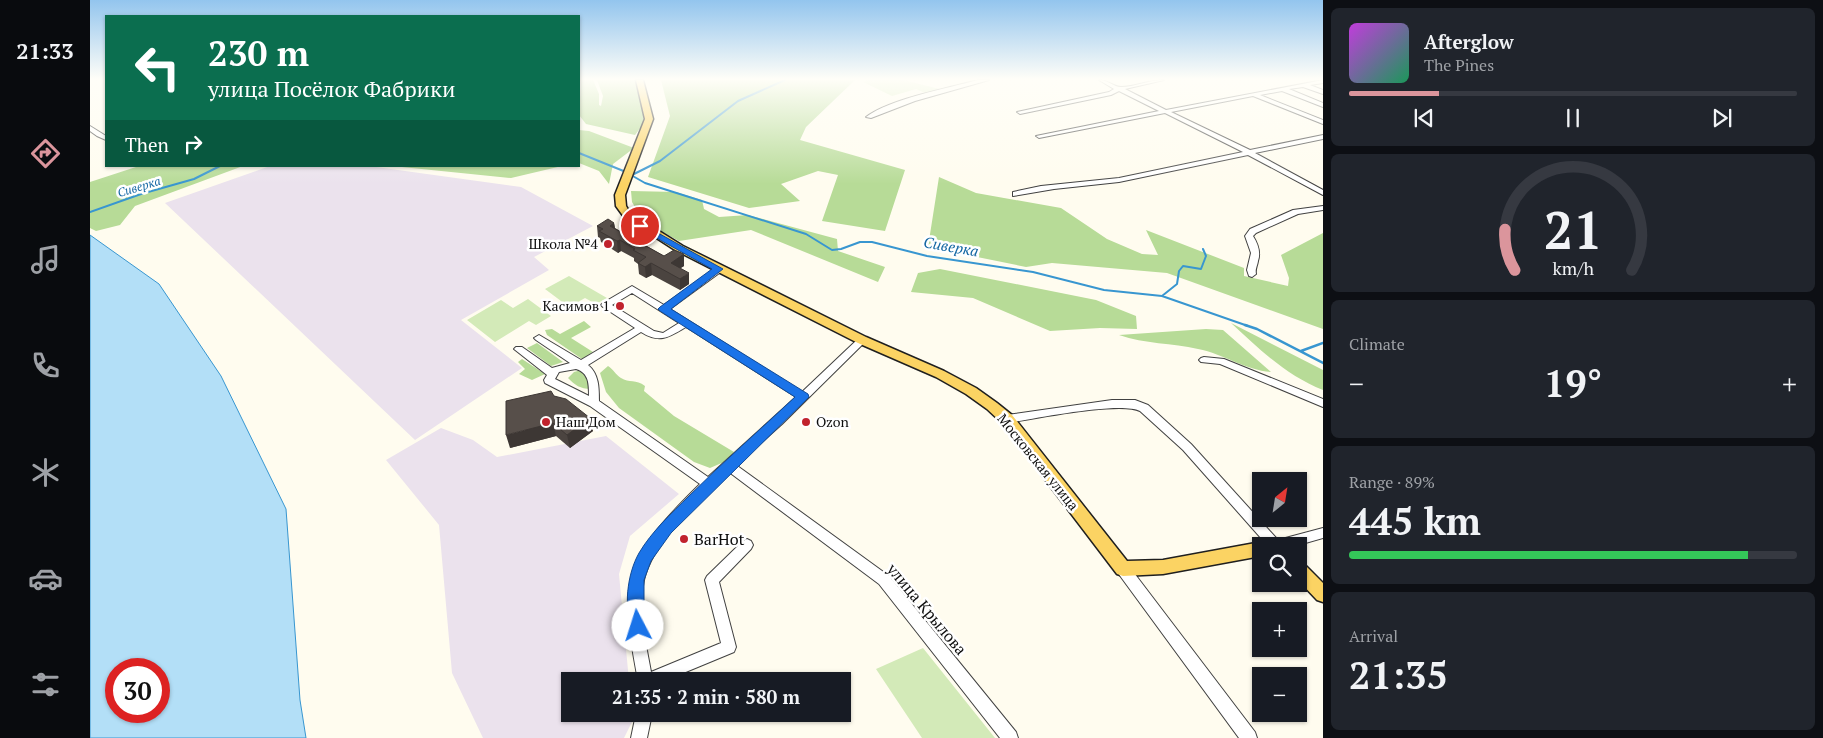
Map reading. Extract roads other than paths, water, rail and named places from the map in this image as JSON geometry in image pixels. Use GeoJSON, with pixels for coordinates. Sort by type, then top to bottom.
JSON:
{"type":"FeatureCollection","features":[{"type":"Feature","properties":{"kind":"main road","name":"Московская улица"},"geometry":{"type":"LineString","coordinates":[[648,114],[649,119],[620,195],[621,206],[627,216],[640,226],[719,269],[862,340],[963,386],[1007,419],[1122,569]]}},
{"type":"Feature","properties":{"kind":"main road"},"geometry":{"type":"LineString","coordinates":[[1122,569],[1163,566],[1252,551]]}},
{"type":"Feature","properties":{"kind":"main road"},"geometry":{"type":"LineString","coordinates":[[1307,578],[1323,594]]}},
{"type":"Feature","properties":{"kind":"street"},"geometry":{"type":"LineString","coordinates":[[869,117],[874,114]]}},
{"type":"Feature","properties":{"kind":"street"},"geometry":{"type":"LineString","coordinates":[[1039,136],[1148,114]]}},
{"type":"Feature","properties":{"kind":"street"},"geometry":{"type":"LineString","coordinates":[[1172,114],[1248,152],[1323,193]]}},
{"type":"Feature","properties":{"kind":"street"},"geometry":{"type":"LineString","coordinates":[[1304,114],[1323,122]]}},
{"type":"Feature","properties":{"kind":"street"},"geometry":{"type":"LineString","coordinates":[[90,128],[105,138]]}},
{"type":"Feature","properties":{"kind":"street"},"geometry":{"type":"LineString","coordinates":[[1016,194],[1034,189],[1100,184],[1323,137]]}},
{"type":"Feature","properties":{"kind":"street"},"geometry":{"type":"LineString","coordinates":[[1252,274],[1251,270],[1256,257],[1254,244],[1249,236],[1253,231],[1296,212],[1323,208]]}},
{"type":"Feature","properties":{"kind":"street"},"geometry":{"type":"LineString","coordinates":[[664,309],[719,269]]}},
{"type":"Feature","properties":{"kind":"street"},"geometry":{"type":"LineString","coordinates":[[685,323],[664,336],[651,334],[606,305],[632,289],[803,397]]}},
{"type":"Feature","properties":{"kind":"street"},"geometry":{"type":"LineString","coordinates":[[641,328],[581,365],[569,365],[556,369],[549,380],[594,403],[710,484]]}},
{"type":"Feature","properties":{"kind":"street"},"geometry":{"type":"LineString","coordinates":[[539,338],[591,372],[594,403]]}},
{"type":"Feature","properties":{"kind":"street"},"geometry":{"type":"LineString","coordinates":[[645,672],[636,607],[637,580],[644,558],[666,528],[710,484],[862,340]]}},
{"type":"Feature","properties":{"kind":"street"},"geometry":{"type":"LineString","coordinates":[[519,349],[553,374]]}},
{"type":"Feature","properties":{"kind":"street"},"geometry":{"type":"LineString","coordinates":[[1204,360],[1220,361],[1323,403]]}},
{"type":"Feature","properties":{"kind":"street"},"geometry":{"type":"LineString","coordinates":[[1007,419],[1112,404],[1135,404],[1144,408],[1187,447],[1268,537]]}},
{"type":"Feature","properties":{"kind":"street","name":"улица Крылова"},"geometry":{"type":"LineString","coordinates":[[729,466],[884,580],[1010,738]]}},
{"type":"Feature","properties":{"kind":"street"},"geometry":{"type":"LineString","coordinates":[[1307,537],[1323,533]]}},
{"type":"Feature","properties":{"kind":"street"},"geometry":{"type":"LineString","coordinates":[[668,672],[729,647],[712,580],[747,545]]}},
{"type":"Feature","properties":{"kind":"street","name":"Московская улица"},"geometry":{"type":"LineString","coordinates":[[1122,569],[1249,738]]}},
{"type":"Feature","properties":{"kind":"street"},"geometry":{"type":"LineString","coordinates":[[639,738],[642,722]]}},
{"type":"Feature","properties":{"kind":"water"},"geometry":{"type":"Polygon","coordinates":[[[90,235],[159,284],[221,376],[286,509],[300,700],[306,738],[90,738],[90,235]]]}},
{"type":"Feature","properties":{"kind":"waterway"},"geometry":{"type":"LineString","coordinates":[[632,175],[660,161],[721,114]]}},
{"type":"Feature","properties":{"kind":"waterway","name":"Сиверка"},"geometry":{"type":"LineString","coordinates":[[580,153],[626,172]]}},
{"type":"Feature","properties":{"kind":"waterway","name":"Сиверка"},"geometry":{"type":"LineString","coordinates":[[90,212],[141,194],[194,179],[218,167]]}},
{"type":"Feature","properties":{"kind":"waterway","name":"Сиверка"},"geometry":{"type":"LineString","coordinates":[[631,175],[645,183],[806,234],[832,250],[841,249],[860,242],[872,242],[927,256],[1033,272],[1104,290],[1162,296]]}},
{"type":"Feature","properties":{"kind":"waterway"},"geometry":{"type":"LineString","coordinates":[[1162,296],[1177,284],[1179,271],[1183,266],[1201,269],[1206,256],[1203,249]]}},
{"type":"Feature","properties":{"kind":"waterway","name":"Сиверка"},"geometry":{"type":"LineString","coordinates":[[1162,296],[1248,326]]}},
{"type":"Feature","properties":{"kind":"waterway","name":"Сиверка"},"geometry":{"type":"LineString","coordinates":[[1248,326],[1323,363]]}},
{"type":"Feature","properties":{"kind":"waterway"},"geometry":{"type":"LineString","coordinates":[[1301,351],[1323,343]]}},
{"type":"Feature","properties":{"kind":"place","name":"Школа №4"},"geometry":{"type":"Point","coordinates":[608,244]}},
{"type":"Feature","properties":{"kind":"place","name":"Касимов 1"},"geometry":{"type":"Point","coordinates":[620,306]}},
{"type":"Feature","properties":{"kind":"place","name":"Наш Дом"},"geometry":{"type":"Point","coordinates":[546,422]}},
{"type":"Feature","properties":{"kind":"place","name":"Ozon"},"geometry":{"type":"Point","coordinates":[806,422]}},
{"type":"Feature","properties":{"kind":"place","name":"BarHot"},"geometry":{"type":"Point","coordinates":[684,539]}}]}
